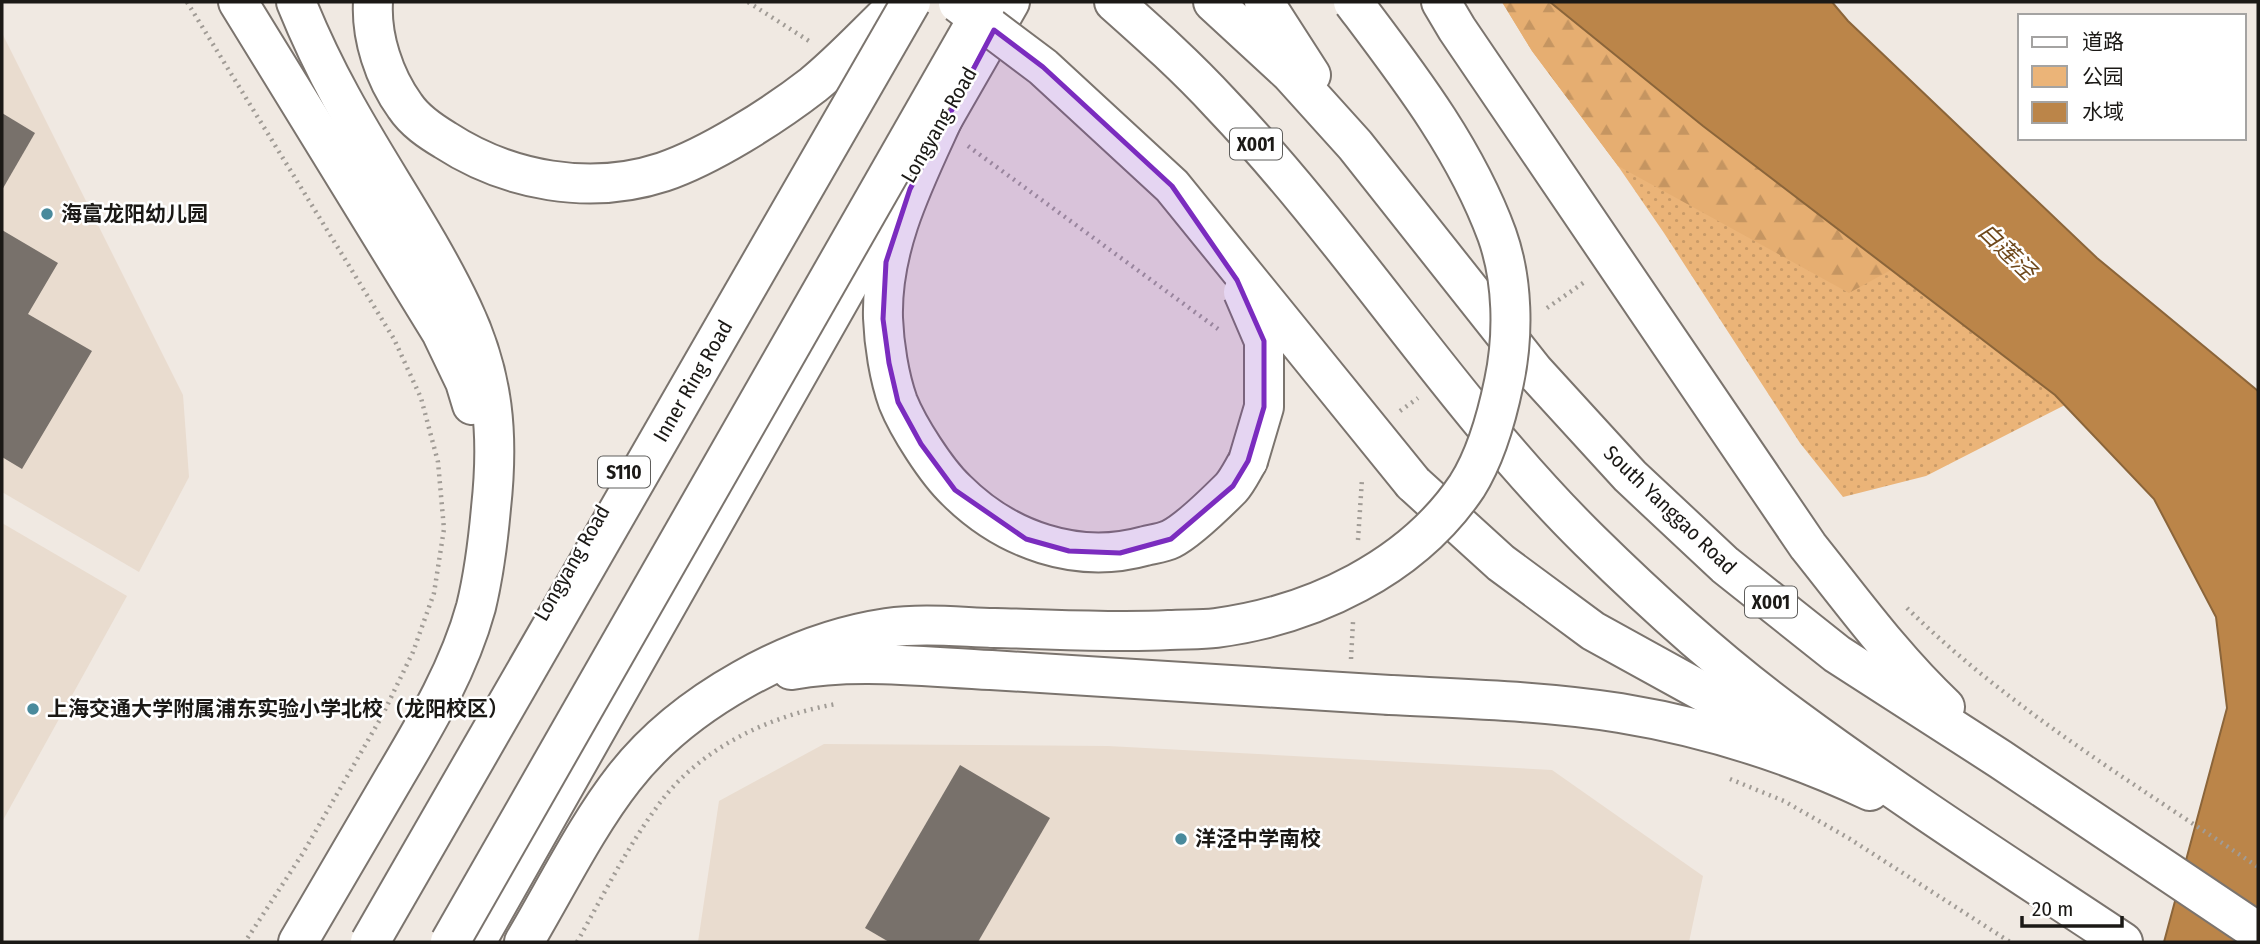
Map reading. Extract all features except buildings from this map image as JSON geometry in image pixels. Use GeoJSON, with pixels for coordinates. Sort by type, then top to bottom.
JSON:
{"type":"FeatureCollection","features":[{"type":"Feature","properties":{"kind":"main road"},"geometry":{"type":"LineString","coordinates":[[238,2],[419,260]]}},
{"type":"Feature","properties":{"kind":"main road"},"geometry":{"type":"LineString","coordinates":[[296,2],[419,260],[441,331],[465,382],[479,429],[487,473],[489,524],[485,569],[475,610],[457,661],[430,716],[298,942]]}},
{"type":"Feature","properties":{"kind":"main road"},"geometry":{"type":"LineString","coordinates":[[373,2],[372,19],[382,62],[405,106],[425,128],[463,152],[500,168],[554,182],[603,184],[662,172],[709,151],[764,120],[815,83],[899,5]]}},
{"type":"Feature","properties":{"kind":"main road"},"geometry":{"type":"LineString","coordinates":[[956,2],[1043,67],[1172,186],[1413,483],[1501,564],[1593,631],[1964,835],[2123,942]]}},
{"type":"Feature","properties":{"kind":"main road"},"geometry":{"type":"LineString","coordinates":[[450,942],[987,2]]}},
{"type":"Feature","properties":{"kind":"main road","name":"Longyang Road"},"geometry":{"type":"LineString","coordinates":[[476,942],[953,126],[1010,2]]}},
{"type":"Feature","properties":{"kind":"main road","name":"X001"},"geometry":{"type":"LineString","coordinates":[[1114,2],[1166,48],[1222,104],[1300,194],[1491,435],[1588,539],[1683,628],[1793,718],[1964,835]]}},
{"type":"Feature","properties":{"kind":"main road","name":"South Yanggao Road"},"geometry":{"type":"LineString","coordinates":[[1213,2],[1290,73],[1354,145],[1534,372],[1630,476],[1725,565],[1837,654],[2000,759],[2258,932]]}},
{"type":"Feature","properties":{"kind":"main road"},"geometry":{"type":"LineString","coordinates":[[1264,2],[1354,145]]}},
{"type":"Feature","properties":{"kind":"main road"},"geometry":{"type":"LineString","coordinates":[[524,942],[624,778],[656,744],[697,710],[747,678],[798,653],[844,636],[890,628],[937,626],[1138,631],[1216,628],[1279,614],[1338,594],[1390,564],[1429,531],[1467,485],[1495,424],[1509,356],[1509,293],[1497,237],[1478,190],[1447,133],[1411,78],[1353,2]]}},
{"type":"Feature","properties":{"kind":"main road"},"geometry":{"type":"LineString","coordinates":[[1441,2],[1808,546],[1867,621],[1928,691],[2000,759]]}},
{"type":"Feature","properties":{"kind":"main road","name":"Longyang Road"},"geometry":{"type":"LineString","coordinates":[[352,942],[899,5]]}},
{"type":"Feature","properties":{"kind":"main road","name":"Inner Ring Road"},"geometry":{"type":"LineString","coordinates":[[370,942],[899,5]]}},
{"type":"Feature","properties":{"kind":"main road"},"geometry":{"type":"LineString","coordinates":[[953,126],[910,189],[886,262],[883,319],[898,402],[921,444],[955,489],[989,518],[1026,539],[1069,551],[1120,553],[1171,539],[1233,486],[1248,461],[1264,407],[1264,341],[1237,280],[1172,186]]}},
{"type":"Feature","properties":{"kind":"main road"},"geometry":{"type":"LineString","coordinates":[[747,678],[813,666],[877,665],[1556,705],[1621,713],[1696,729],[1783,754],[1964,835]]}},
{"type":"Feature","properties":{"kind":"path"},"geometry":{"type":"LineString","coordinates":[[187,2],[394,339],[421,398],[438,462],[444,529],[434,593],[403,673],[382,716],[303,853],[245,942]]}},
{"type":"Feature","properties":{"kind":"path"},"geometry":{"type":"LineString","coordinates":[[748,2],[810,41]]}},
{"type":"Feature","properties":{"kind":"path"},"geometry":{"type":"LineString","coordinates":[[953,126],[1222,331]]}},
{"type":"Feature","properties":{"kind":"path"},"geometry":{"type":"LineString","coordinates":[[1543,311],[1592,276]]}},
{"type":"Feature","properties":{"kind":"path"},"geometry":{"type":"LineString","coordinates":[[1902,603],[1986,678],[2070,740],[2258,867]]}},
{"type":"Feature","properties":{"kind":"path"},"geometry":{"type":"LineString","coordinates":[[577,942],[629,850],[660,803],[690,771],[724,745],[765,724],[809,709],[841,703]]}},
{"type":"Feature","properties":{"kind":"path"},"geometry":{"type":"LineString","coordinates":[[1724,776],[1784,801],[1850,839],[2010,942]]}},
{"type":"Feature","properties":{"kind":"highlighted area"},"geometry":{"type":"Polygon","coordinates":[[[994,30],[1043,67],[1172,186],[1237,280],[1264,341],[1264,407],[1248,461],[1233,486],[1171,539],[1120,553],[1069,551],[1026,539],[955,490],[921,444],[898,402],[889,363],[883,319],[886,262],[910,189],[994,30]]]}},
{"type":"Feature","properties":{"kind":"shaded area","name":"海富龙阳幼儿园"},"geometry":{"type":"Polygon","coordinates":[[[2,33],[183,395],[189,477],[139,572],[2,492],[2,33]]]}},
{"type":"Feature","properties":{"kind":"shaded area","name":"上海交通大学附属浦东实验小学北校（龙阳校区）"},"geometry":{"type":"Polygon","coordinates":[[[2,523],[127,596],[2,822],[2,523]]]}},
{"type":"Feature","properties":{"kind":"shaded area","name":"洋泾中学南校"},"geometry":{"type":"Polygon","coordinates":[[[824,744],[1108,746],[1552,770],[1703,876],[1689,942],[698,942],[719,801],[824,744]]]}},
{"type":"Feature","properties":{"kind":"green space"},"geometry":{"type":"Polygon","coordinates":[[[1502,2],[1550,2],[1703,126],[2065,405],[1926,476],[1843,497],[1800,443],[1664,233],[1532,51],[1502,2]]]}},
{"type":"Feature","properties":{"kind":"green space"},"geometry":{"type":"Polygon","coordinates":[[[1502,2],[1550,2],[1703,126],[1891,270],[1849,293],[1618,166],[1532,51],[1502,2]]]}},
{"type":"Feature","properties":{"kind":"water","name":"白莲泾"},"geometry":{"type":"Polygon","coordinates":[[[1550,2],[1832,2],[1848,21],[2097,258],[2258,391],[2258,942],[2164,942],[2227,708],[2216,617],[2154,499],[2055,395],[1703,126],[1550,2]]]}},
{"type":"Feature","properties":{"kind":"place","name":"海富龙阳幼儿园"},"geometry":{"type":"Point","coordinates":[47,214]}},
{"type":"Feature","properties":{"kind":"place","name":"上海交通大学附属浦东实验小学北校（龙阳校区）"},"geometry":{"type":"Point","coordinates":[33,709]}},
{"type":"Feature","properties":{"kind":"place","name":"洋泾中学南校"},"geometry":{"type":"Point","coordinates":[1181,839]}}]}
